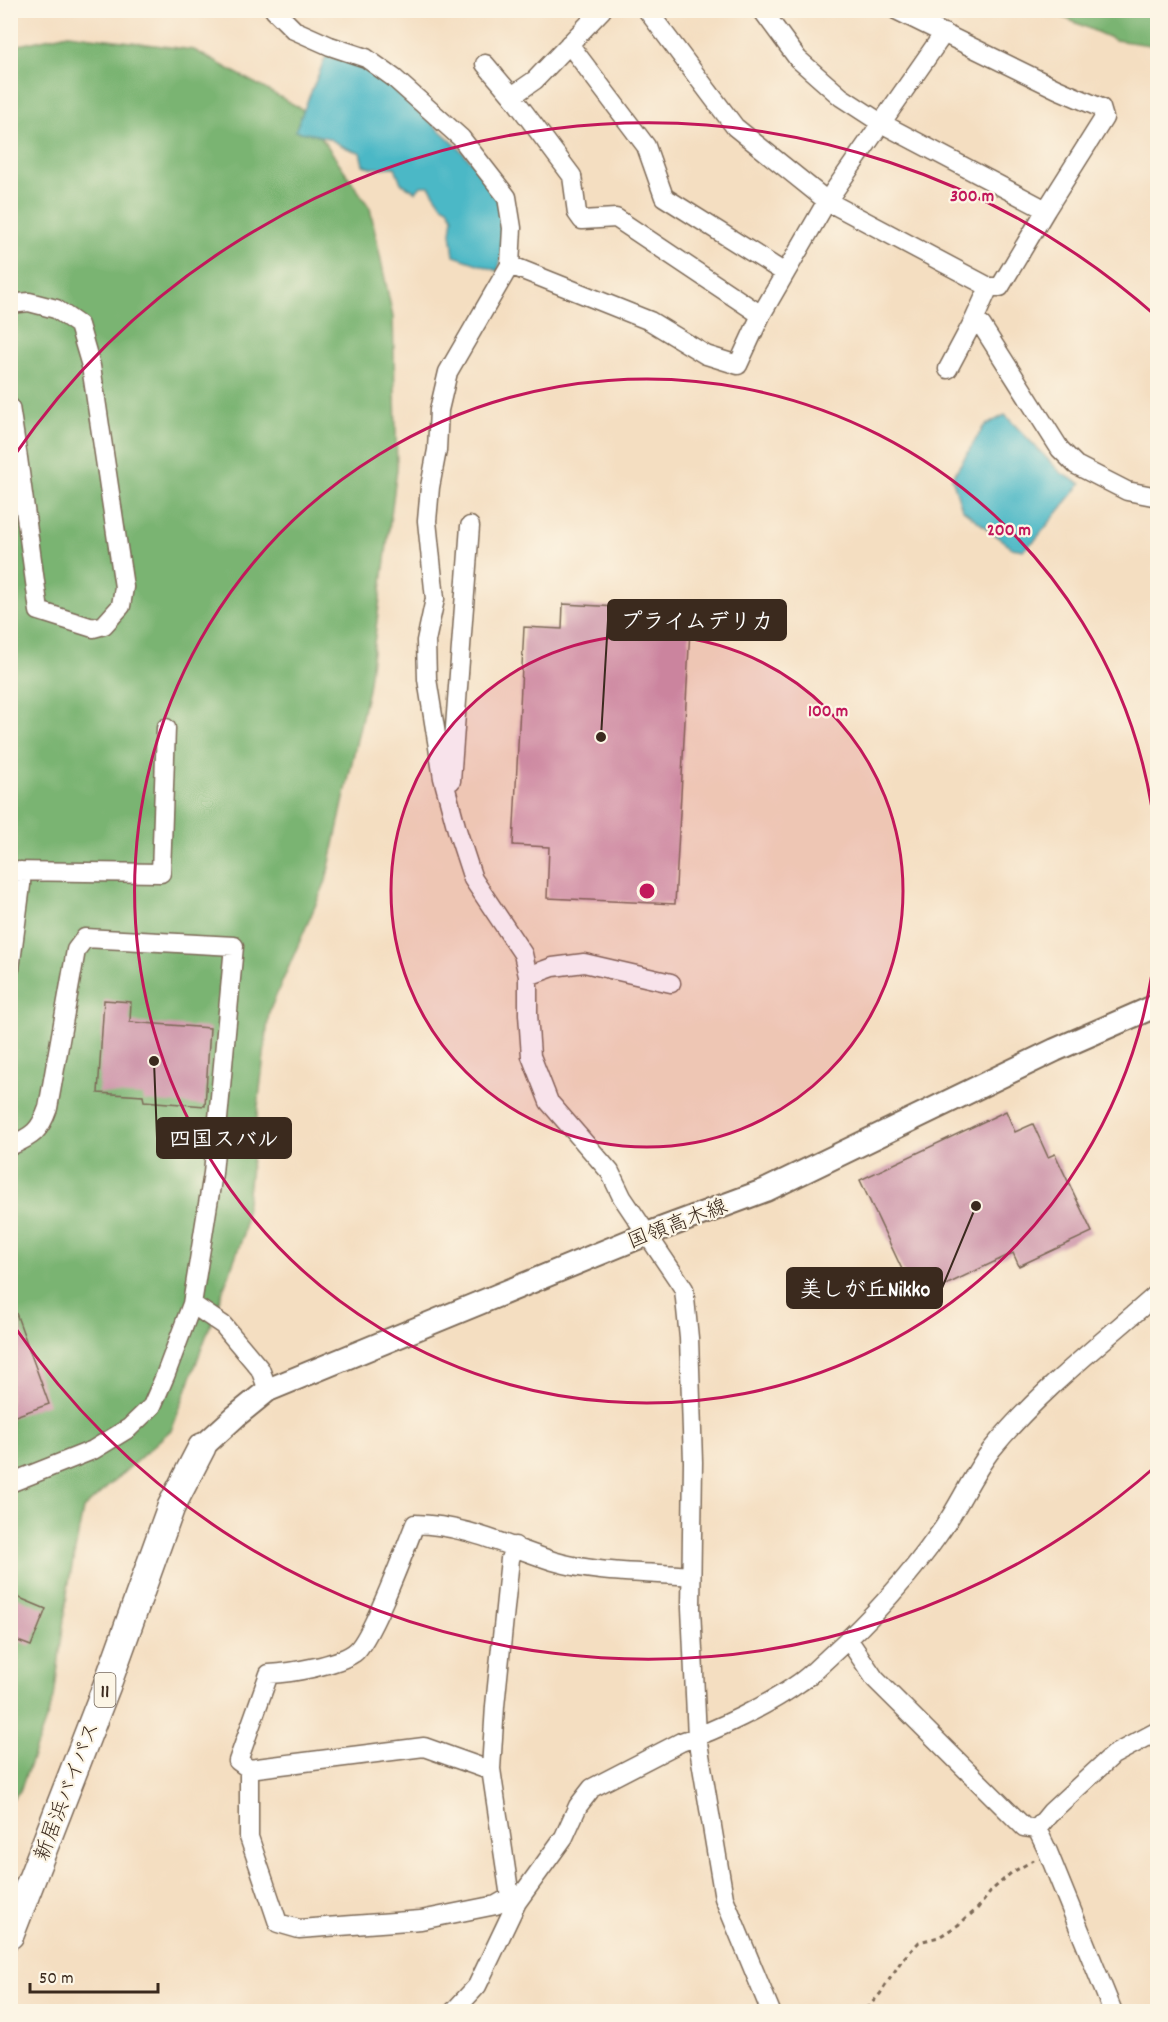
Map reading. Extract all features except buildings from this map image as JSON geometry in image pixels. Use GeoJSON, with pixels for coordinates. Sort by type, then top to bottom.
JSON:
{"type":"FeatureCollection","features":[{"type":"Feature","properties":{"kind":"highway","name":"新居浜バイパス"},"geometry":{"type":"LineString","coordinates":[[10,1935],[107,1685],[171,1507],[202,1447]]}},
{"type":"Feature","properties":{"kind":"main road","name":"国領高木線"},"geometry":{"type":"LineString","coordinates":[[202,1447],[268,1390],[647,1234],[766,1190],[1055,1050],[1158,1005]]}},
{"type":"Feature","properties":{"kind":"street"},"geometry":{"type":"LineString","coordinates":[[274,10],[294,30],[330,46],[366,58],[394,78],[461,138],[507,197],[512,228],[510,265],[448,372],[439,410],[437,450],[427,521],[435,599],[426,641],[427,679],[449,801],[473,879],[523,954],[528,976],[531,1056],[549,1102],[610,1172],[622,1197],[684,1289],[689,1338],[693,1462],[691,1576],[697,1737],[724,1898],[771,2012]]}},
{"type":"Feature","properties":{"kind":"street"},"geometry":{"type":"LineString","coordinates":[[512,96],[535,80],[602,10]]}},
{"type":"Feature","properties":{"kind":"street"},"geometry":{"type":"LineString","coordinates":[[647,10],[735,127],[827,201],[989,287],[1000,287],[1104,118],[1101,108],[1057,89],[896,10]]}},
{"type":"Feature","properties":{"kind":"street"},"geometry":{"type":"LineString","coordinates":[[762,10],[798,59],[841,97],[881,123],[1046,210]]}},
{"type":"Feature","properties":{"kind":"street"},"geometry":{"type":"LineString","coordinates":[[510,265],[650,321],[706,355],[738,365],[761,315],[827,201],[944,33]]}},
{"type":"Feature","properties":{"kind":"street"},"geometry":{"type":"LineString","coordinates":[[569,44],[646,146],[664,197],[785,273]]}},
{"type":"Feature","properties":{"kind":"street"},"geometry":{"type":"LineString","coordinates":[[485,64],[572,176],[577,213],[582,220],[616,218],[761,315]]}},
{"type":"Feature","properties":{"kind":"street"},"geometry":{"type":"LineString","coordinates":[[948,369],[989,287]]}},
{"type":"Feature","properties":{"kind":"street"},"geometry":{"type":"LineString","coordinates":[[10,304],[29,302],[56,309],[79,325],[91,366],[124,587],[121,606],[104,625],[93,628],[39,611],[14,458],[10,408]]}},
{"type":"Feature","properties":{"kind":"street"},"geometry":{"type":"LineString","coordinates":[[974,320],[982,326],[1060,449],[1076,465],[1127,491],[1158,497]]}},
{"type":"Feature","properties":{"kind":"street"},"geometry":{"type":"LineString","coordinates":[[449,801],[470,526]]}},
{"type":"Feature","properties":{"kind":"street"},"geometry":{"type":"LineString","coordinates":[[10,969],[21,885],[16,871],[161,873],[166,728]]}},
{"type":"Feature","properties":{"kind":"street"},"geometry":{"type":"LineString","coordinates":[[10,1146],[29,1138],[42,1125],[48,1108],[76,950],[85,938],[234,946],[213,1173],[192,1304],[152,1406],[129,1428],[93,1450],[10,1483]]}},
{"type":"Feature","properties":{"kind":"street"},"geometry":{"type":"LineString","coordinates":[[528,976],[553,967],[584,963],[671,983]]}},
{"type":"Feature","properties":{"kind":"street"},"geometry":{"type":"LineString","coordinates":[[453,2012],[477,1986],[513,1899],[564,1838],[578,1806],[592,1788],[681,1742],[697,1737],[744,1714],[800,1683],[848,1640],[905,1578],[933,1542],[991,1450],[1023,1413],[1158,1293]]}},
{"type":"Feature","properties":{"kind":"street"},"geometry":{"type":"LineString","coordinates":[[192,1304],[223,1325],[260,1369],[268,1390]]}},
{"type":"Feature","properties":{"kind":"street"},"geometry":{"type":"LineString","coordinates":[[491,1769],[424,1746],[249,1769],[238,1761],[269,1674],[285,1673],[330,1663],[355,1653],[368,1636],[415,1524],[447,1527],[485,1536],[554,1561],[587,1568],[691,1576]]}},
{"type":"Feature","properties":{"kind":"street"},"geometry":{"type":"LineString","coordinates":[[513,1899],[491,1769],[510,1559],[515,1546]]}},
{"type":"Feature","properties":{"kind":"street"},"geometry":{"type":"LineString","coordinates":[[848,1640],[875,1678],[974,1778],[1024,1827],[1037,1829]]}},
{"type":"Feature","properties":{"kind":"street"},"geometry":{"type":"LineString","coordinates":[[1037,1829],[1051,1812],[1113,1755],[1158,1731]]}},
{"type":"Feature","properties":{"kind":"street"},"geometry":{"type":"LineString","coordinates":[[249,1769],[249,1837],[278,1923],[299,1929],[421,1920],[496,1905],[513,1899]]}},
{"type":"Feature","properties":{"kind":"street"},"geometry":{"type":"LineString","coordinates":[[1037,1829],[1113,2012]]}},
{"type":"Feature","properties":{"kind":"path"},"geometry":{"type":"LineString","coordinates":[[858,2012],[869,2006],[880,1994],[902,1960],[919,1942],[939,1937],[958,1925],[977,1909],[993,1889],[1011,1873],[1048,1852]]}},
{"type":"Feature","properties":{"kind":"green space"},"geometry":{"type":"Polygon","coordinates":[[[1049,11],[1157,11],[1157,46],[1115,40],[1049,11]]]}},
{"type":"Feature","properties":{"kind":"green space"},"geometry":{"type":"Polygon","coordinates":[[[68,34],[194,50],[302,109],[370,208],[393,317],[397,469],[368,689],[326,881],[269,1012],[243,1236],[172,1429],[83,1509],[68,1587],[54,1698],[20,1791],[11,1800],[10,47],[68,34]]]}},
{"type":"Feature","properties":{"kind":"water"},"geometry":{"type":"Polygon","coordinates":[[[326,56],[358,65],[378,76],[442,132],[481,172],[497,199],[502,217],[503,244],[498,271],[454,256],[451,233],[453,217],[429,186],[421,186],[416,192],[401,183],[395,167],[372,168],[363,165],[360,152],[324,137],[295,131],[326,56]]]}},
{"type":"Feature","properties":{"kind":"water"},"geometry":{"type":"Polygon","coordinates":[[[1005,415],[1061,473],[1081,484],[1035,540],[1023,550],[1012,548],[962,509],[952,478],[984,426],[1005,415]]]}},
{"type":"Feature","properties":{"kind":"place","name":"プライムデリカ"},"geometry":{"type":"Point","coordinates":[601,737]}},
{"type":"Feature","properties":{"kind":"place","name":"四国スバル"},"geometry":{"type":"Point","coordinates":[154,1061]}},
{"type":"Feature","properties":{"kind":"place","name":"美しが丘Nikko"},"geometry":{"type":"Point","coordinates":[976,1206]}}]}
